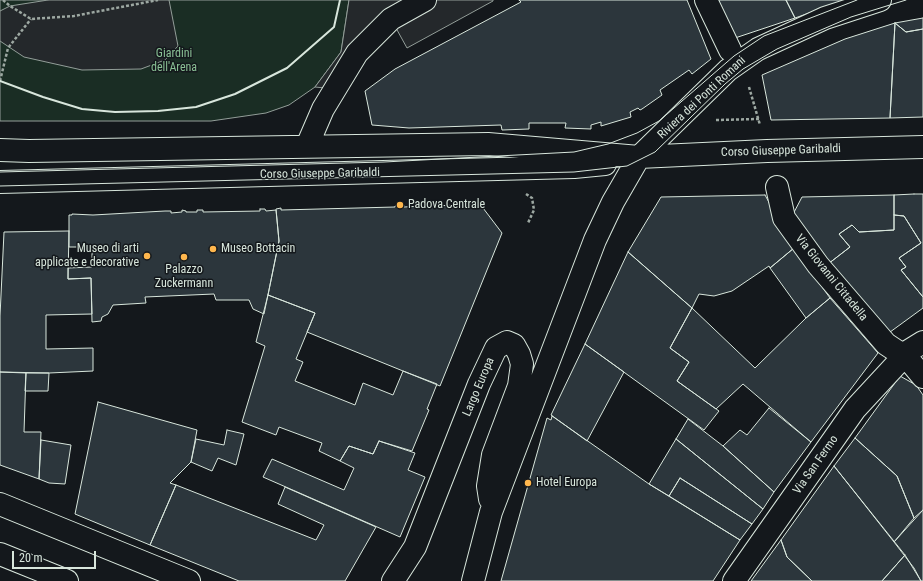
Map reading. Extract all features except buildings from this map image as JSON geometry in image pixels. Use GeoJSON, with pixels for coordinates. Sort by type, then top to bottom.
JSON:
{"type":"FeatureCollection","features":[{"type":"Feature","properties":{"kind":"street"},"geometry":{"type":"LineString","coordinates":[[307,146],[323,109],[357,53],[391,19],[425,0]]}},
{"type":"Feature","properties":{"kind":"street"},"geometry":{"type":"LineString","coordinates":[[706,0],[730,50]]}},
{"type":"Feature","properties":{"kind":"street","name":"Riviera dei Ponti Romani"},"geometry":{"type":"LineString","coordinates":[[639,157],[728,70],[758,49],[826,18],[880,0]]}},
{"type":"Feature","properties":{"kind":"street","name":"Corso Giuseppe Garibaldi"},"geometry":{"type":"LineString","coordinates":[[0,150],[28,152],[488,144],[639,157],[768,151],[923,147]]}},
{"type":"Feature","properties":{"kind":"street","name":"Corso Giuseppe Garibaldi"},"geometry":{"type":"LineString","coordinates":[[0,182],[574,167],[626,162],[639,157]]}},
{"type":"Feature","properties":{"kind":"street","name":"Largo Europa"},"geometry":{"type":"LineString","coordinates":[[473,581],[491,512],[595,240],[613,202],[639,157]]}},
{"type":"Feature","properties":{"kind":"street","name":"Via Giovanni Cittadella"},"geometry":{"type":"LineString","coordinates":[[777,187],[784,218],[818,265],[886,344],[904,355],[923,377]]}},
{"type":"Feature","properties":{"kind":"street","name":"Largo Europa"},"geometry":{"type":"LineString","coordinates":[[393,581],[415,547],[479,384],[496,348],[507,342],[514,345],[522,364],[518,386],[493,455],[488,486],[491,512]]}},
{"type":"Feature","properties":{"kind":"street","name":"Via San Fermo"},"geometry":{"type":"LineString","coordinates":[[734,581],[855,409],[904,355],[923,342]]}},
{"type":"Feature","properties":{"kind":"street"},"geometry":{"type":"LineString","coordinates":[[0,504],[189,581]]}},
{"type":"Feature","properties":{"kind":"street"},"geometry":{"type":"LineString","coordinates":[[458,581],[476,532],[491,512]]}},
{"type":"Feature","properties":{"kind":"street"},"geometry":{"type":"LineString","coordinates":[[0,554],[67,581]]}},
{"type":"Feature","properties":{"kind":"path"},"geometry":{"type":"LineString","coordinates":[[3,0],[31,19],[74,16],[158,0]]}},
{"type":"Feature","properties":{"kind":"path"},"geometry":{"type":"LineString","coordinates":[[0,81],[8,48],[31,19]]}},
{"type":"Feature","properties":{"kind":"path"},"geometry":{"type":"LineString","coordinates":[[748,83],[760,125]]}},
{"type":"Feature","properties":{"kind":"path"},"geometry":{"type":"LineString","coordinates":[[716,120],[759,119]]}},
{"type":"Feature","properties":{"kind":"path"},"geometry":{"type":"LineString","coordinates":[[524,193],[532,198],[534,210],[528,223]]}},
{"type":"Feature","properties":{"kind":"green space","name":"Giardini dell'Arena"},"geometry":{"type":"Polygon","coordinates":[[[0,0],[349,0],[341,52],[315,87],[289,105],[266,113],[211,121],[0,121],[0,0]]]}},
{"type":"Feature","properties":{"kind":"shaded area"},"geometry":{"type":"Polygon","coordinates":[[[48,0],[169,0],[178,46],[165,60],[141,69],[82,70],[24,57],[0,41],[0,11],[10,6],[48,0]]]}},
{"type":"Feature","properties":{"kind":"shaded area"},"geometry":{"type":"Polygon","coordinates":[[[349,0],[493,1],[407,48],[391,19],[335,89],[315,87],[341,52],[349,0]]]}},
{"type":"Feature","properties":{"kind":"tram line"},"geometry":{"type":"LineString","coordinates":[[0,172],[384,162],[574,152],[608,144],[637,133],[659,121],[734,56],[764,36],[857,0]]}},
{"type":"Feature","properties":{"kind":"tram line"},"geometry":{"type":"LineString","coordinates":[[0,186],[574,172],[627,166],[655,152],[725,84],[743,69],[777,49],[851,17],[906,0]]}},
{"type":"Feature","properties":{"kind":"wall"},"geometry":{"type":"LineString","coordinates":[[0,81],[43,97],[82,109],[115,112],[158,111],[196,107],[235,94],[287,68],[334,27],[340,0]]}},
{"type":"Feature","properties":{"kind":"place","name":"Padova Centrale"},"geometry":{"type":"Point","coordinates":[400,205]}},
{"type":"Feature","properties":{"kind":"place","name":"Museo Bottacin"},"geometry":{"type":"Point","coordinates":[213,249]}},
{"type":"Feature","properties":{"kind":"place","name":"Museo di arti applicate e decorative"},"geometry":{"type":"Point","coordinates":[147,256]}},
{"type":"Feature","properties":{"kind":"place","name":"Palazzo Zuckermann"},"geometry":{"type":"Point","coordinates":[184,257]}},
{"type":"Feature","properties":{"kind":"place","name":"Hotel Europa"},"geometry":{"type":"Point","coordinates":[528,483]}}]}
